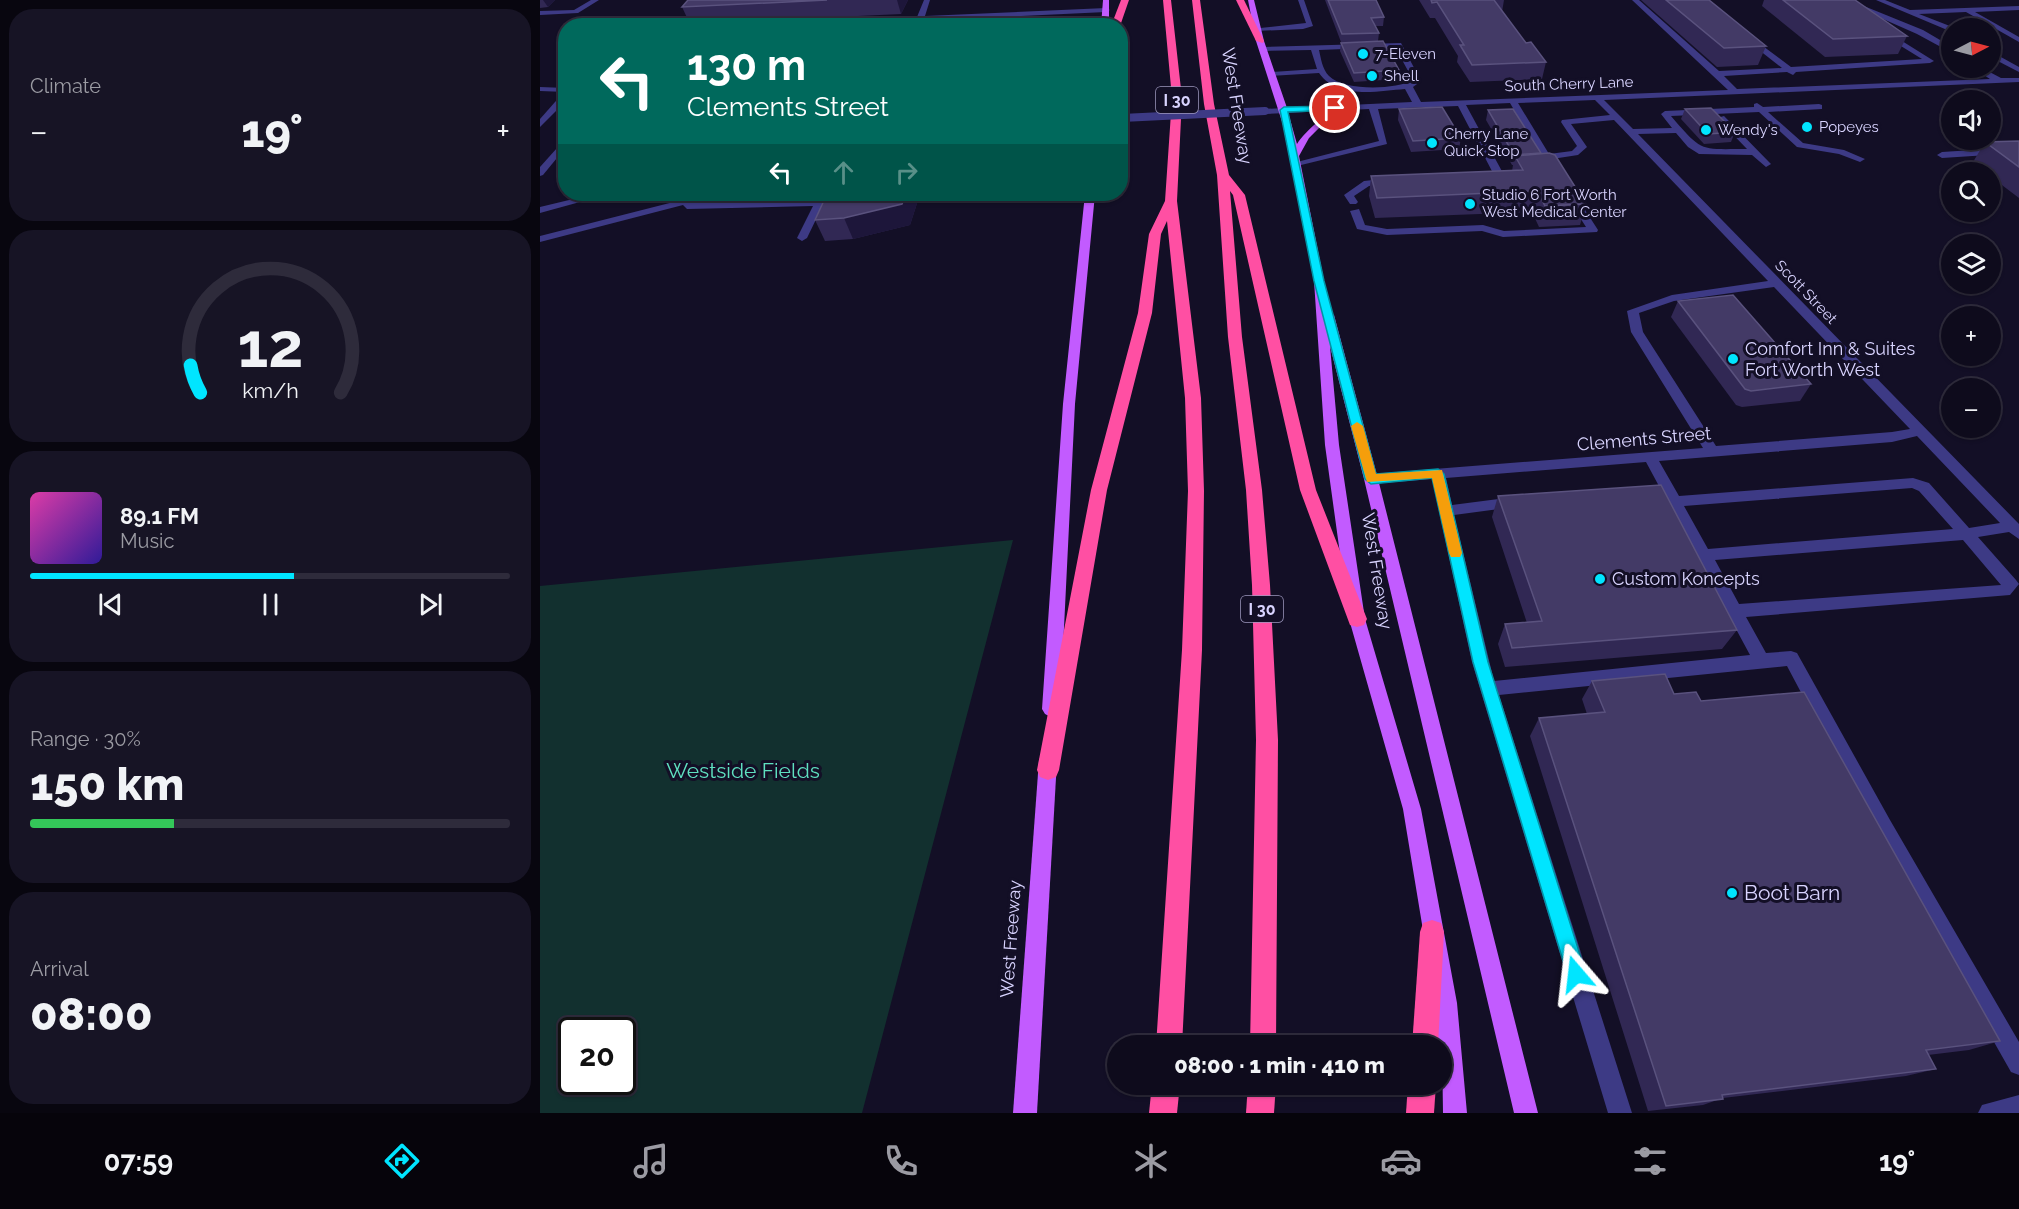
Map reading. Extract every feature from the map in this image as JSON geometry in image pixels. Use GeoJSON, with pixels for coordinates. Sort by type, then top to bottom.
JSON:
{"type":"FeatureCollection","features":[{"type":"Feature","properties":{"kind":"highway"},"geometry":{"type":"LineString","coordinates":[[1118,18],[1125,0]]}},
{"type":"Feature","properties":{"kind":"highway","name":"I 30"},"geometry":{"type":"LineString","coordinates":[[1167,0],[1178,98],[1171,201],[1192,398],[1196,491],[1191,673],[1170,1035]]}},
{"type":"Feature","properties":{"kind":"highway","name":"West Freeway"},"geometry":{"type":"LineString","coordinates":[[1196,0],[1209,104],[1222,175],[1235,337],[1254,490],[1261,585],[1267,740],[1263,1035]]}},
{"type":"Feature","properties":{"kind":"highway"},"geometry":{"type":"LineString","coordinates":[[1240,0],[1262,45]]}},
{"type":"Feature","properties":{"kind":"highway"},"geometry":{"type":"LineString","coordinates":[[1222,175],[1239,195],[1308,490],[1357,619]]}},
{"type":"Feature","properties":{"kind":"highway"},"geometry":{"type":"LineString","coordinates":[[1048,770],[1099,490],[1145,313],[1155,234],[1171,201]]}},
{"type":"Feature","properties":{"kind":"highway"},"geometry":{"type":"LineString","coordinates":[[1426,1035],[1432,932]]}},
{"type":"Feature","properties":{"kind":"highway"},"geometry":{"type":"LineString","coordinates":[[1163,1113],[1165,1095]]}},
{"type":"Feature","properties":{"kind":"highway"},"geometry":{"type":"LineString","coordinates":[[1260,1113],[1261,1095]]}},
{"type":"Feature","properties":{"kind":"highway"},"geometry":{"type":"LineString","coordinates":[[1420,1113],[1421,1095]]}},
{"type":"Feature","properties":{"kind":"main road"},"geometry":{"type":"LineString","coordinates":[[1106,0],[1106,18]]}},
{"type":"Feature","properties":{"kind":"main road","name":"West Freeway"},"geometry":{"type":"LineString","coordinates":[[1252,0],[1256,29]]}},
{"type":"Feature","properties":{"kind":"main road","name":"West Freeway"},"geometry":{"type":"LineString","coordinates":[[1262,45],[1284,110],[1319,281],[1332,444],[1357,619],[1412,809],[1446,1003],[1455,1113]]}},
{"type":"Feature","properties":{"kind":"main road"},"geometry":{"type":"LineString","coordinates":[[1295,161],[1305,135],[1335,113],[1355,107]]}},
{"type":"Feature","properties":{"kind":"main road","name":"West Freeway"},"geometry":{"type":"LineString","coordinates":[[1025,1113],[1069,404],[1089,201]]}},
{"type":"Feature","properties":{"kind":"main road"},"geometry":{"type":"LineString","coordinates":[[1319,281],[1371,479],[1526,1113]]}},
{"type":"Feature","properties":{"kind":"street"},"geometry":{"type":"LineString","coordinates":[[540,13],[576,12],[596,0]]}},
{"type":"Feature","properties":{"kind":"street"},"geometry":{"type":"LineString","coordinates":[[689,18],[704,0]]}},
{"type":"Feature","properties":{"kind":"street"},"geometry":{"type":"LineString","coordinates":[[920,18],[927,0]]}},
{"type":"Feature","properties":{"kind":"street"},"geometry":{"type":"LineString","coordinates":[[1240,0],[1252,0]]}},
{"type":"Feature","properties":{"kind":"street"},"geometry":{"type":"LineString","coordinates":[[1256,29],[1303,27],[1310,24],[1301,0]]}},
{"type":"Feature","properties":{"kind":"street"},"geometry":{"type":"LineString","coordinates":[[1635,0],[1800,145],[1841,152],[1860,159]]}},
{"type":"Feature","properties":{"kind":"street"},"geometry":{"type":"LineString","coordinates":[[1879,0],[1941,25]]}},
{"type":"Feature","properties":{"kind":"street"},"geometry":{"type":"LineString","coordinates":[[1918,0],[1936,11]]}},
{"type":"Feature","properties":{"kind":"street"},"geometry":{"type":"LineString","coordinates":[[1840,3],[1862,18]]}},
{"type":"Feature","properties":{"kind":"street"},"geometry":{"type":"LineString","coordinates":[[1840,3],[1905,25],[1941,45]]}},
{"type":"Feature","properties":{"kind":"street"},"geometry":{"type":"LineString","coordinates":[[1911,12],[2019,8]]}},
{"type":"Feature","properties":{"kind":"street"},"geometry":{"type":"LineString","coordinates":[[936,18],[1106,10]]}},
{"type":"Feature","properties":{"kind":"street"},"geometry":{"type":"LineString","coordinates":[[1967,10],[2019,40]]}},
{"type":"Feature","properties":{"kind":"street"},"geometry":{"type":"LineString","coordinates":[[1717,74],[1791,71],[1823,66],[1930,62],[1878,28],[1905,25]]}},
{"type":"Feature","properties":{"kind":"street"},"geometry":{"type":"LineString","coordinates":[[1740,31],[1813,88]]}},
{"type":"Feature","properties":{"kind":"street"},"geometry":{"type":"LineString","coordinates":[[1262,45],[1398,45],[1417,81],[1408,86],[1347,87],[1329,81],[1321,71],[1314,46]]}},
{"type":"Feature","properties":{"kind":"street"},"geometry":{"type":"LineString","coordinates":[[2001,59],[2019,70]]}},
{"type":"Feature","properties":{"kind":"street"},"geometry":{"type":"LineString","coordinates":[[1272,74],[1321,71]]}},
{"type":"Feature","properties":{"kind":"street"},"geometry":{"type":"LineString","coordinates":[[1995,78],[2000,81]]}},
{"type":"Feature","properties":{"kind":"street","name":"South Cherry Lane"},"geometry":{"type":"LineString","coordinates":[[1128,118],[2019,80]]}},
{"type":"Feature","properties":{"kind":"street"},"geometry":{"type":"LineString","coordinates":[[1408,86],[1418,105]]}},
{"type":"Feature","properties":{"kind":"street"},"geometry":{"type":"LineString","coordinates":[[540,89],[558,90]]}},
{"type":"Feature","properties":{"kind":"street","name":"Scott Street"},"geometry":{"type":"LineString","coordinates":[[1598,98],[2016,530]]}},
{"type":"Feature","properties":{"kind":"street"},"geometry":{"type":"LineString","coordinates":[[1400,181],[1367,183],[1349,195],[1361,227],[1387,232],[1483,228],[1503,234],[1593,230],[1513,101]]}},
{"type":"Feature","properties":{"kind":"street"},"geometry":{"type":"LineString","coordinates":[[1461,103],[1504,174],[1488,176]]}},
{"type":"Feature","properties":{"kind":"street"},"geometry":{"type":"LineString","coordinates":[[540,124],[558,104]]}},
{"type":"Feature","properties":{"kind":"street"},"geometry":{"type":"LineString","coordinates":[[1295,161],[1384,142],[1373,107]]}},
{"type":"Feature","properties":{"kind":"street"},"geometry":{"type":"LineString","coordinates":[[1754,152],[1702,152],[1691,145],[1665,114],[1819,107]]}},
{"type":"Feature","properties":{"kind":"street"},"geometry":{"type":"LineString","coordinates":[[1714,111],[1766,164]]}},
{"type":"Feature","properties":{"kind":"street"},"geometry":{"type":"LineString","coordinates":[[1555,171],[1582,147],[1565,122],[1616,117]]}},
{"type":"Feature","properties":{"kind":"street"},"geometry":{"type":"LineString","coordinates":[[1631,132],[1678,130]]}},
{"type":"Feature","properties":{"kind":"street"},"geometry":{"type":"LineString","coordinates":[[1942,155],[2019,150]]}},
{"type":"Feature","properties":{"kind":"street"},"geometry":{"type":"LineString","coordinates":[[540,173],[558,151]]}},
{"type":"Feature","properties":{"kind":"street"},"geometry":{"type":"LineString","coordinates":[[1534,168],[1555,171]]}},
{"type":"Feature","properties":{"kind":"street"},"geometry":{"type":"LineString","coordinates":[[540,210],[576,201]]}},
{"type":"Feature","properties":{"kind":"street"},"geometry":{"type":"LineString","coordinates":[[540,239],[678,201]]}},
{"type":"Feature","properties":{"kind":"street"},"geometry":{"type":"LineString","coordinates":[[802,238],[822,201]]}},
{"type":"Feature","properties":{"kind":"street"},"geometry":{"type":"LineString","coordinates":[[660,207],[819,203]]}},
{"type":"Feature","properties":{"kind":"street"},"geometry":{"type":"LineString","coordinates":[[1712,451],[1637,332],[1633,311],[1672,298],[1776,283]]}},
{"type":"Feature","properties":{"kind":"street","name":"Clements Street"},"geometry":{"type":"LineString","coordinates":[[1371,479],[1892,436],[1920,431]]}},
{"type":"Feature","properties":{"kind":"street"},"geometry":{"type":"LineString","coordinates":[[1650,456],[1668,495],[1762,661]]}},
{"type":"Feature","properties":{"kind":"street"},"geometry":{"type":"LineString","coordinates":[[1438,474],[1488,689],[1620,1113]]}},
{"type":"Feature","properties":{"kind":"street"},"geometry":{"type":"LineString","coordinates":[[1668,495],[1913,483],[1924,487],[2011,584],[2005,591],[1735,611]]}},
{"type":"Feature","properties":{"kind":"street"},"geometry":{"type":"LineString","coordinates":[[1446,510],[1532,501]]}},
{"type":"Feature","properties":{"kind":"street"},"geometry":{"type":"LineString","coordinates":[[1704,555],[2016,530]]}},
{"type":"Feature","properties":{"kind":"street"},"geometry":{"type":"LineString","coordinates":[[1488,689],[1791,658],[1883,827],[2019,1064]]}},
{"type":"Feature","properties":{"kind":"street"},"geometry":{"type":"LineString","coordinates":[[1990,1113],[2019,1107]]}},
{"type":"Feature","properties":{"kind":"green space","name":"Westside Fields"},"geometry":{"type":"Polygon","coordinates":[[[1013,540],[862,1113],[540,1113],[540,586],[1013,540]]]}},
{"type":"Feature","properties":{"kind":"building"},"geometry":{"type":"Polygon","coordinates":[[[688,0],[827,0],[682,7],[688,0]]]}},
{"type":"Feature","properties":{"kind":"building"},"geometry":{"type":"Polygon","coordinates":[[[1328,0],[1376,0],[1384,17],[1371,18],[1379,33],[1342,34],[1328,0]]]}},
{"type":"Feature","properties":{"kind":"building"},"geometry":{"type":"Polygon","coordinates":[[[1431,0],[1494,0],[1526,43],[1531,42],[1546,62],[1472,65],[1460,45],[1464,45],[1437,2],[1432,3],[1431,0]]]}},
{"type":"Feature","properties":{"kind":"building"},"geometry":{"type":"Polygon","coordinates":[[[1666,0],[1709,0],[1766,46],[1724,48],[1666,0]]]}},
{"type":"Feature","properties":{"kind":"building"},"geometry":{"type":"Polygon","coordinates":[[[1783,0],[1855,0],[1907,36],[1833,39],[1783,0]]]}},
{"type":"Feature","properties":{"kind":"building"},"geometry":{"type":"Polygon","coordinates":[[[1383,41],[1399,70],[1354,73],[1341,43],[1383,41]]]}},
{"type":"Feature","properties":{"kind":"building"},"geometry":{"type":"Polygon","coordinates":[[[1442,107],[1461,138],[1413,141],[1399,109],[1442,107]]]}},
{"type":"Feature","properties":{"kind":"building"},"geometry":{"type":"Polygon","coordinates":[[[1711,108],[1735,132],[1708,134],[1685,109],[1711,108]]]}},
{"type":"Feature","properties":{"kind":"building"},"geometry":{"type":"Polygon","coordinates":[[[1513,109],[1541,153],[1514,155],[1488,110],[1513,109]]]}},
{"type":"Feature","properties":{"kind":"building"},"geometry":{"type":"Polygon","coordinates":[[[2019,141],[2019,167],[1996,150],[2001,150],[2001,142],[2019,141]]]}},
{"type":"Feature","properties":{"kind":"building"},"geometry":{"type":"Polygon","coordinates":[[[1549,153],[1555,155],[1586,204],[1545,206],[1537,191],[1377,198],[1371,176],[1523,170],[1515,156],[1549,153]]]}},
{"type":"Feature","properties":{"kind":"building"},"geometry":{"type":"Polygon","coordinates":[[[824,201],[903,201],[902,204],[844,218],[815,220],[824,201]]]}},
{"type":"Feature","properties":{"kind":"building"},"geometry":{"type":"Polygon","coordinates":[[[1733,295],[1811,384],[1751,391],[1745,389],[1678,301],[1733,295]]]}},
{"type":"Feature","properties":{"kind":"building","name":"Custom Koncepts"},"geometry":{"type":"Polygon","coordinates":[[[1661,485],[1737,630],[1512,648],[1505,624],[1542,621],[1498,496],[1661,485]]]}},
{"type":"Feature","properties":{"kind":"building","name":"Boot Barn"},"geometry":{"type":"Polygon","coordinates":[[[1665,674],[1674,694],[1696,692],[1701,701],[1804,692],[2000,1041],[1926,1050],[1936,1069],[1722,1095],[1723,1099],[1666,1106],[1539,718],[1605,712],[1592,681],[1665,674]]]}},
{"type":"Feature","properties":{"kind":"slow traffic"},"geometry":{"type":"LineString","coordinates":[[1357,426],[1371,479],[1438,474],[1456,553]]}},
{"type":"Feature","properties":{"kind":"place","name":"7-Eleven"},"geometry":{"type":"Point","coordinates":[1363,54]}},
{"type":"Feature","properties":{"kind":"place","name":"Shell"},"geometry":{"type":"Point","coordinates":[1372,76]}},
{"type":"Feature","properties":{"kind":"place","name":"Popeyes"},"geometry":{"type":"Point","coordinates":[1807,127]}},
{"type":"Feature","properties":{"kind":"place","name":"Wendy's"},"geometry":{"type":"Point","coordinates":[1706,130]}},
{"type":"Feature","properties":{"kind":"place","name":"Cherry Lane Quick Stop"},"geometry":{"type":"Point","coordinates":[1432,143]}},
{"type":"Feature","properties":{"kind":"place","name":"Studio 6 Fort Worth West Medical Center"},"geometry":{"type":"Point","coordinates":[1470,204]}},
{"type":"Feature","properties":{"kind":"place","name":"Comfort Inn & Suites Fort Worth West"},"geometry":{"type":"Point","coordinates":[1733,359]}},
{"type":"Feature","properties":{"kind":"place","name":"Custom Koncepts"},"geometry":{"type":"Point","coordinates":[1600,579]}},
{"type":"Feature","properties":{"kind":"place","name":"Boot Barn"},"geometry":{"type":"Point","coordinates":[1732,893]}},
{"type":"Feature","properties":{"kind":"route"},"geometry":{"type":"LineString","coordinates":[[1335,108],[1284,110],[1319,281],[1371,479],[1438,474],[1480,662],[1576,974]]}}]}
